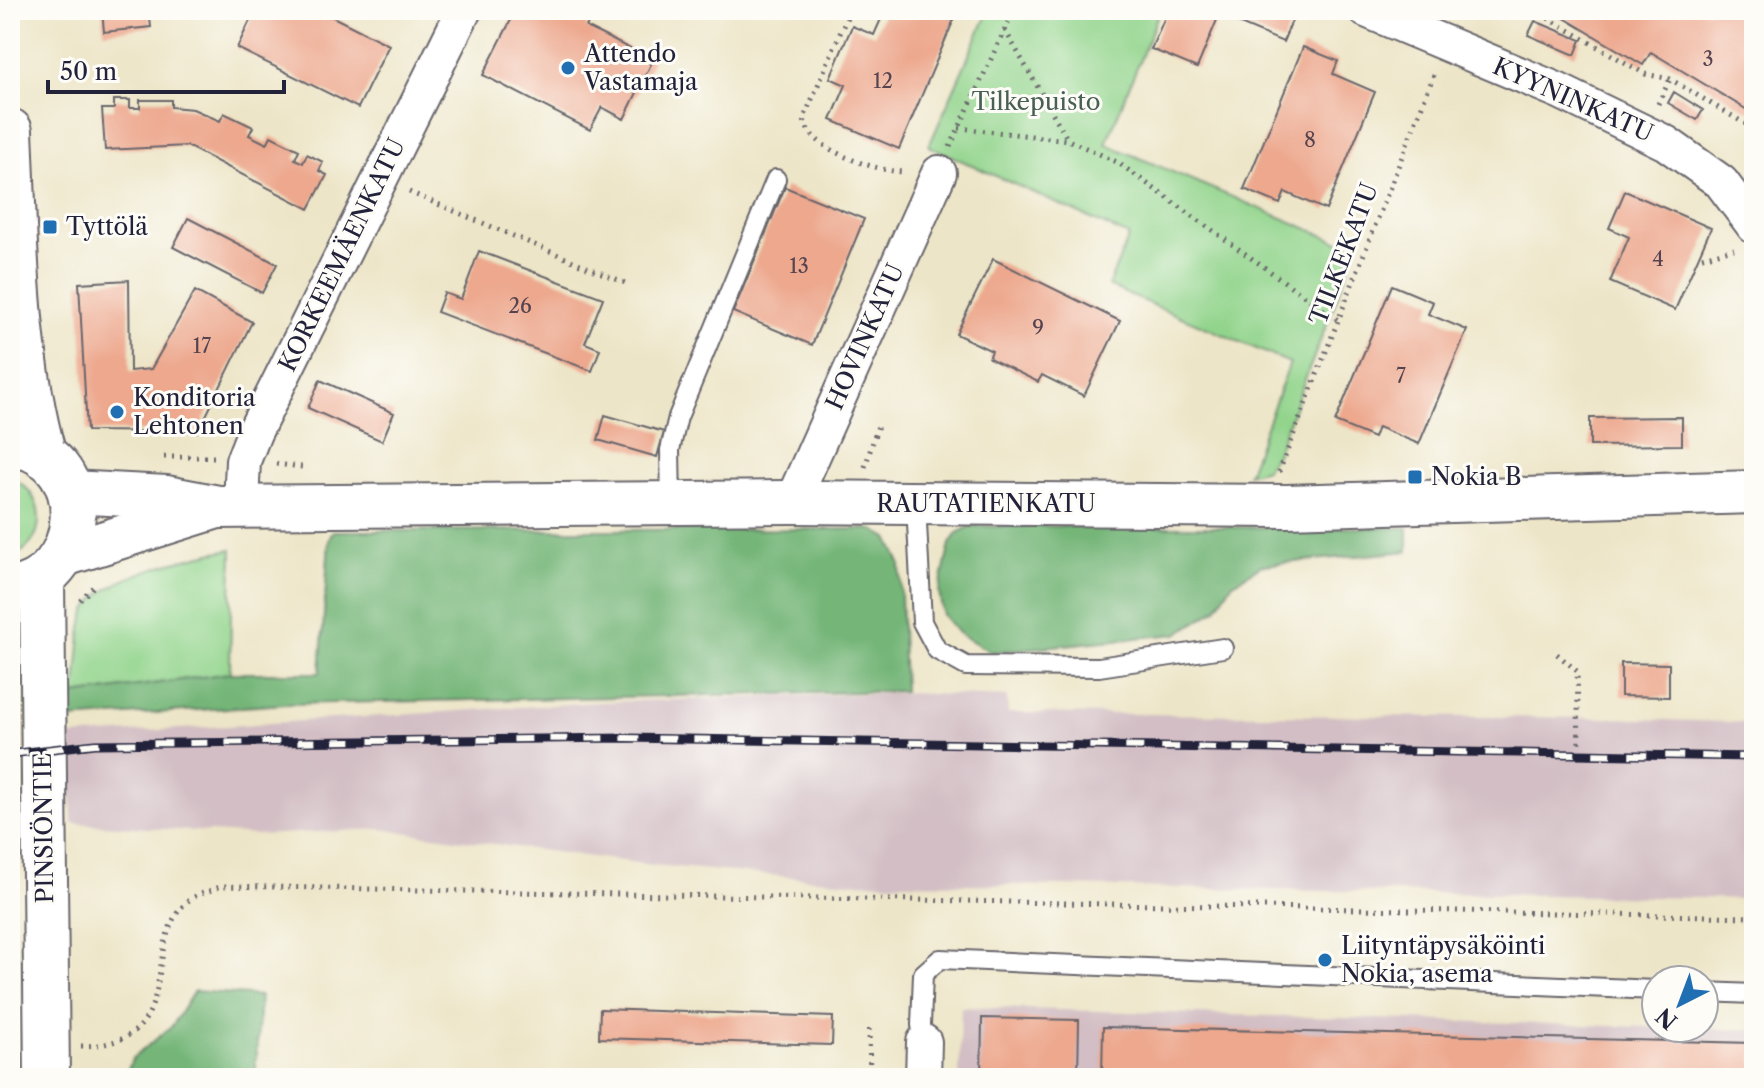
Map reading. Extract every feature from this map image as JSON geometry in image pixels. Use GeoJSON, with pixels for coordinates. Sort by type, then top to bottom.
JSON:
{"type":"FeatureCollection","features":[{"type":"Feature","properties":{"kind":"main road"},"geometry":{"type":"LineString","coordinates":[[10,131],[23,343],[35,424],[27,450],[60,472],[70,492]]}},
{"type":"Feature","properties":{"kind":"main road","name":"PINSIÖNTIE"},"geometry":{"type":"LineString","coordinates":[[47,1078],[39,574],[73,534],[75,513],[70,492]]}},
{"type":"Feature","properties":{"kind":"main road","name":"PINSIÖNTIE"},"geometry":{"type":"LineString","coordinates":[[10,675],[17,708],[25,1078]]}},
{"type":"Feature","properties":{"kind":"street","name":"KORKEEMÄENKATU"},"geometry":{"type":"LineString","coordinates":[[230,506],[260,462],[380,180],[464,10]]}},
{"type":"Feature","properties":{"kind":"street","name":"KYYNINKATU"},"geometry":{"type":"LineString","coordinates":[[1366,10],[1559,91],[1666,143],[1721,182],[1748,237]]}},
{"type":"Feature","properties":{"kind":"street","name":"HOVINKATU"},"geometry":{"type":"LineString","coordinates":[[792,502],[939,173]]}},
{"type":"Feature","properties":{"kind":"street","name":"RAUTATIENKATU"},"geometry":{"type":"LineString","coordinates":[[70,492],[167,497],[230,506],[792,502],[1287,506],[1754,492]]}},
{"type":"Feature","properties":{"kind":"street","name":"RAUTATIENKATU"},"geometry":{"type":"LineString","coordinates":[[39,574],[230,506]]}},
{"type":"Feature","properties":{"kind":"street"},"geometry":{"type":"LineString","coordinates":[[923,1078],[924,1042]]}},
{"type":"Feature","properties":{"kind":"lane"},"geometry":{"type":"LineString","coordinates":[[671,503],[670,450],[678,417],[776,179]]}},
{"type":"Feature","properties":{"kind":"lane"},"geometry":{"type":"LineString","coordinates":[[916,503],[922,622],[937,650],[966,666],[1099,667],[1223,648]]}},
{"type":"Feature","properties":{"kind":"lane"},"geometry":{"type":"LineString","coordinates":[[924,1042],[921,1025],[923,974],[940,959],[1640,989]]}},
{"type":"Feature","properties":{"kind":"lane"},"geometry":{"type":"LineString","coordinates":[[1720,993],[1754,994]]}},
{"type":"Feature","properties":{"kind":"path"},"geometry":{"type":"LineString","coordinates":[[850,10],[804,118],[804,126],[820,142],[852,160],[892,172],[939,173],[1014,10]]}},
{"type":"Feature","properties":{"kind":"path"},"geometry":{"type":"LineString","coordinates":[[1534,10],[1645,74],[1670,79],[1754,129]]}},
{"type":"Feature","properties":{"kind":"path"},"geometry":{"type":"LineString","coordinates":[[1004,30],[1068,140]]}},
{"type":"Feature","properties":{"kind":"path","name":"TILKEKATU"},"geometry":{"type":"LineString","coordinates":[[1275,481],[1437,65],[1435,39]]}},
{"type":"Feature","properties":{"kind":"path"},"geometry":{"type":"LineString","coordinates":[[959,128],[1068,140],[1117,162],[1338,320]]}},
{"type":"Feature","properties":{"kind":"path"},"geometry":{"type":"LineString","coordinates":[[380,180],[630,285]]}},
{"type":"Feature","properties":{"kind":"path"},"geometry":{"type":"LineString","coordinates":[[1702,257],[1748,237]]}},
{"type":"Feature","properties":{"kind":"path"},"geometry":{"type":"LineString","coordinates":[[863,475],[879,422]]}},
{"type":"Feature","properties":{"kind":"path"},"geometry":{"type":"LineString","coordinates":[[152,458],[200,456],[260,462]]}},
{"type":"Feature","properties":{"kind":"path"},"geometry":{"type":"LineString","coordinates":[[77,606],[96,584]]}},
{"type":"Feature","properties":{"kind":"path"},"geometry":{"type":"LineString","coordinates":[[1557,654],[1577,671],[1579,745]]}},
{"type":"Feature","properties":{"kind":"path"},"geometry":{"type":"LineString","coordinates":[[76,1046],[100,1046],[129,1035],[151,1009],[161,979],[163,948],[171,922],[189,900],[223,886],[1754,917]]}},
{"type":"Feature","properties":{"kind":"path"},"geometry":{"type":"LineString","coordinates":[[869,1029],[867,1069],[870,1078]]}},
{"type":"Feature","properties":{"kind":"shaded area"},"geometry":{"type":"Polygon","coordinates":[[[904,693],[1007,697],[1008,713],[1611,718],[1754,723],[1754,899],[851,882],[652,865],[380,829],[257,835],[72,823],[70,736],[600,702],[904,693]]]}},
{"type":"Feature","properties":{"kind":"shaded area"},"geometry":{"type":"Polygon","coordinates":[[[961,1007],[1640,1027],[1640,1044],[1720,1044],[1720,1029],[1754,1030],[1754,1078],[959,1078],[961,1007]]]}},
{"type":"Feature","properties":{"kind":"green space","name":"Tilkepuisto"},"geometry":{"type":"Polygon","coordinates":[[[989,10],[1160,10],[1106,144],[1356,249],[1276,454],[1266,469],[1248,474],[1290,363],[1108,286],[1129,236],[929,146],[989,10]]]}},
{"type":"Feature","properties":{"kind":"green space"},"geometry":{"type":"Polygon","coordinates":[[[10,478],[31,494],[39,518],[32,541],[23,551],[10,557],[10,478]]]}},
{"type":"Feature","properties":{"kind":"green space"},"geometry":{"type":"Polygon","coordinates":[[[971,526],[1408,528],[1408,551],[1262,565],[1232,584],[1216,609],[1177,634],[991,652],[958,633],[943,615],[939,592],[950,544],[957,533],[971,526]]]}},
{"type":"Feature","properties":{"kind":"green space"},"geometry":{"type":"Polygon","coordinates":[[[872,529],[888,538],[900,563],[904,691],[286,704],[70,719],[74,695],[230,673],[320,673],[329,540],[333,531],[872,529]]]}},
{"type":"Feature","properties":{"kind":"green space"},"geometry":{"type":"Polygon","coordinates":[[[232,549],[230,673],[74,695],[85,616],[98,596],[132,576],[154,568],[232,549]]]}},
{"type":"Feature","properties":{"kind":"green space"},"geometry":{"type":"Polygon","coordinates":[[[194,991],[260,996],[255,1078],[124,1078],[133,1058],[172,1026],[194,991]]]}},
{"type":"Feature","properties":{"kind":"building"},"geometry":{"type":"Polygon","coordinates":[[[102,10],[149,10],[151,27],[104,32],[102,10]]]}},
{"type":"Feature","properties":{"kind":"building"},"geometry":{"type":"Polygon","coordinates":[[[255,10],[319,10],[389,45],[358,108],[237,48],[255,10]]]}},
{"type":"Feature","properties":{"kind":"building","name":"Attendo Vastamaja"},"geometry":{"type":"Polygon","coordinates":[[[516,10],[594,10],[586,27],[653,60],[624,119],[602,107],[590,130],[483,75],[516,10]]]}},
{"type":"Feature","properties":{"kind":"building"},"geometry":{"type":"Polygon","coordinates":[[[885,10],[958,10],[899,149],[831,120],[846,85],[830,78],[852,26],[874,35],[885,10]]]}},
{"type":"Feature","properties":{"kind":"building"},"geometry":{"type":"Polygon","coordinates":[[[1168,10],[1280,10],[1294,16],[1283,42],[1219,15],[1197,68],[1151,49],[1168,10]]]}},
{"type":"Feature","properties":{"kind":"building"},"geometry":{"type":"Polygon","coordinates":[[[1551,10],[1732,10],[1754,23],[1754,114],[1651,52],[1643,65],[1551,10]]]}},
{"type":"Feature","properties":{"kind":"building"},"geometry":{"type":"Polygon","coordinates":[[[1535,21],[1581,40],[1575,55],[1528,35],[1535,21]]]}},
{"type":"Feature","properties":{"kind":"building"},"geometry":{"type":"Polygon","coordinates":[[[1303,47],[1338,61],[1333,74],[1375,92],[1326,210],[1285,192],[1280,204],[1244,189],[1303,47]]]}},
{"type":"Feature","properties":{"kind":"building"},"geometry":{"type":"Polygon","coordinates":[[[1674,92],[1703,110],[1697,120],[1668,103],[1674,92]]]}},
{"type":"Feature","properties":{"kind":"building"},"geometry":{"type":"Polygon","coordinates":[[[114,100],[130,100],[130,108],[140,108],[140,100],[171,100],[171,107],[193,109],[220,121],[224,113],[253,127],[249,135],[267,144],[271,136],[299,150],[295,159],[303,163],[307,154],[323,162],[319,171],[327,175],[309,209],[187,146],[105,150],[102,109],[114,109],[114,100]]]}},
{"type":"Feature","properties":{"kind":"building"},"geometry":{"type":"Polygon","coordinates":[[[785,187],[864,219],[812,345],[733,312],[785,187]]]}},
{"type":"Feature","properties":{"kind":"building"},"geometry":{"type":"Polygon","coordinates":[[[1625,191],[1711,228],[1675,310],[1610,282],[1629,237],[1609,228],[1625,191]]]}},
{"type":"Feature","properties":{"kind":"building"},"geometry":{"type":"Polygon","coordinates":[[[188,218],[277,264],[262,293],[173,247],[188,218]]]}},
{"type":"Feature","properties":{"kind":"building"},"geometry":{"type":"Polygon","coordinates":[[[479,251],[603,298],[585,343],[600,349],[592,371],[437,312],[444,293],[461,299],[479,251]]]}},
{"type":"Feature","properties":{"kind":"building"},"geometry":{"type":"Polygon","coordinates":[[[993,259],[1120,321],[1084,396],[1042,375],[1038,382],[989,358],[992,351],[956,334],[993,259]]]}},
{"type":"Feature","properties":{"kind":"building"},"geometry":{"type":"Polygon","coordinates":[[[129,280],[130,371],[151,369],[195,291],[252,322],[198,432],[87,431],[79,283],[129,280]]]}},
{"type":"Feature","properties":{"kind":"building"},"geometry":{"type":"Polygon","coordinates":[[[1392,285],[1433,302],[1428,314],[1467,330],[1419,444],[1378,427],[1374,438],[1335,422],[1392,285]]]}},
{"type":"Feature","properties":{"kind":"building"},"geometry":{"type":"Polygon","coordinates":[[[320,380],[394,413],[382,441],[308,408],[320,380]]]}},
{"type":"Feature","properties":{"kind":"building"},"geometry":{"type":"Polygon","coordinates":[[[605,415],[664,432],[657,457],[598,440],[605,415]]]}},
{"type":"Feature","properties":{"kind":"building"},"geometry":{"type":"Polygon","coordinates":[[[1682,417],[1682,445],[1590,446],[1590,418],[1682,417]]]}},
{"type":"Feature","properties":{"kind":"building"},"geometry":{"type":"Polygon","coordinates":[[[1621,663],[1669,664],[1669,697],[1621,696],[1621,663]]]}},
{"type":"Feature","properties":{"kind":"building"},"geometry":{"type":"Polygon","coordinates":[[[600,1009],[833,1017],[832,1045],[599,1038],[600,1009]]]}},
{"type":"Feature","properties":{"kind":"building"},"geometry":{"type":"Polygon","coordinates":[[[982,1018],[1079,1020],[1078,1078],[981,1078],[982,1018]]]}},
{"type":"Feature","properties":{"kind":"building"},"geometry":{"type":"Polygon","coordinates":[[[1103,1027],[1640,1040],[1640,1044],[1754,1043],[1754,1078],[1102,1078],[1103,1027]]]}},
{"type":"Feature","properties":{"kind":"railway"},"geometry":{"type":"LineString","coordinates":[[10,754],[95,744],[626,738],[1754,757]]}},
{"type":"Feature","properties":{"kind":"place","name":"Attendo Vastamaja"},"geometry":{"type":"Point","coordinates":[568,68]}},
{"type":"Feature","properties":{"kind":"place","name":"Tyttölä"},"geometry":{"type":"Point","coordinates":[50,227]}},
{"type":"Feature","properties":{"kind":"place","name":"Konditoria Lehtonen"},"geometry":{"type":"Point","coordinates":[117,412]}},
{"type":"Feature","properties":{"kind":"place","name":"Nokia B"},"geometry":{"type":"Point","coordinates":[1415,477]}},
{"type":"Feature","properties":{"kind":"place","name":"Liityntäpysäköinti Nokia, asema"},"geometry":{"type":"Point","coordinates":[1325,960]}}]}
